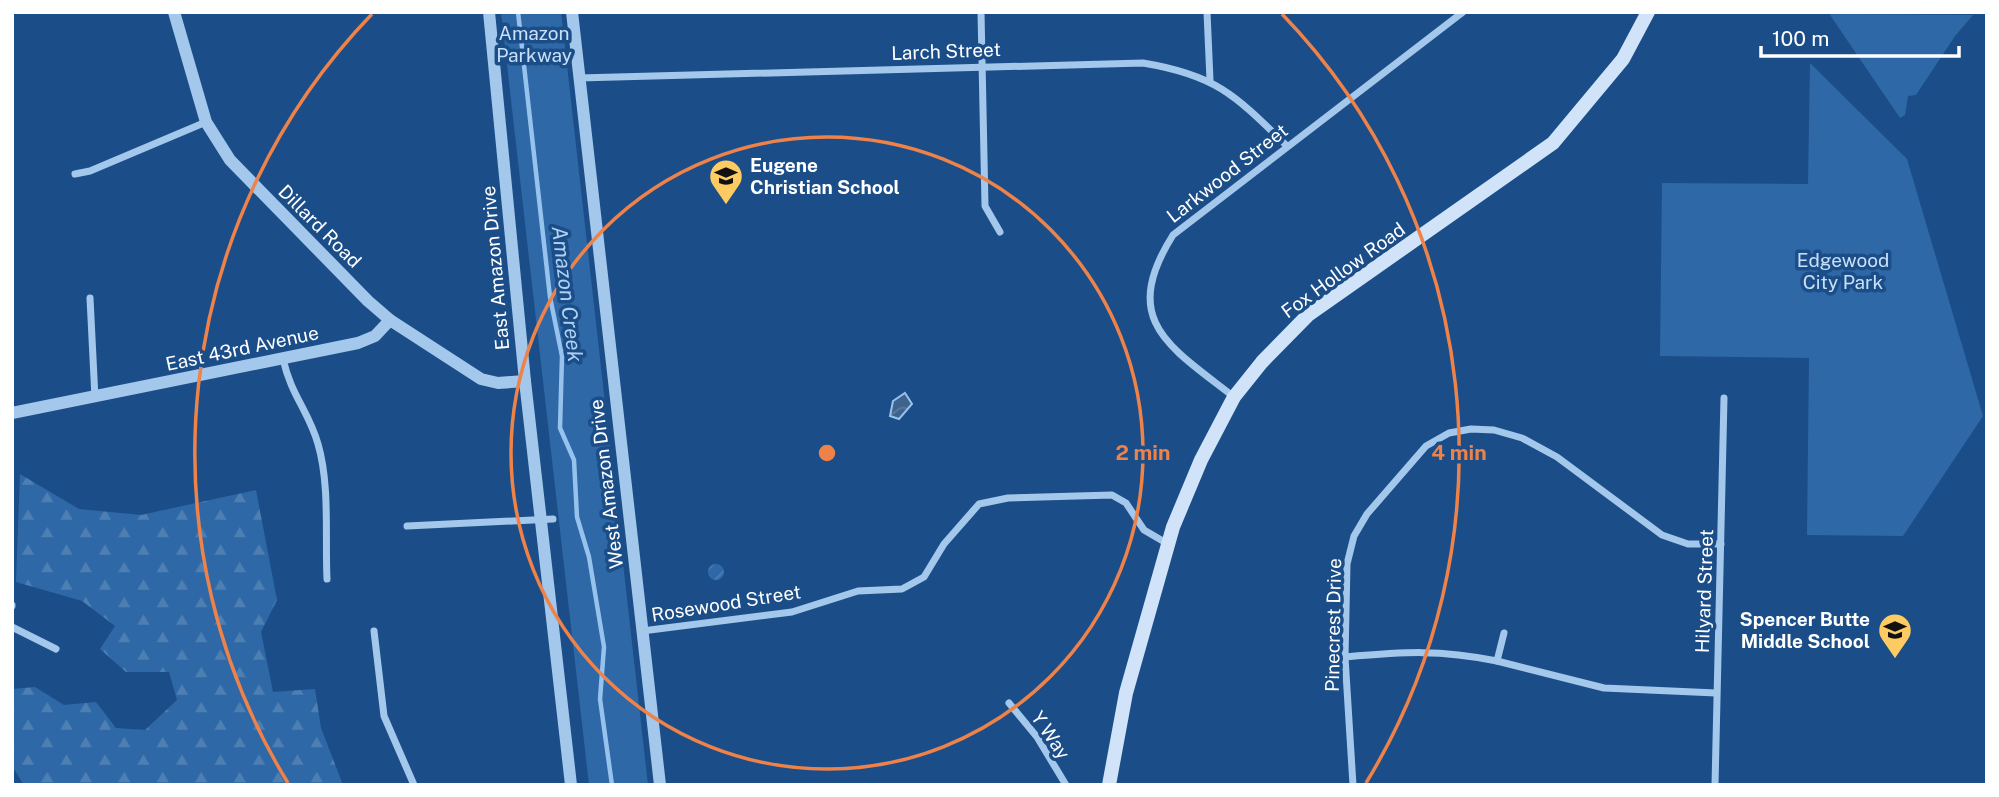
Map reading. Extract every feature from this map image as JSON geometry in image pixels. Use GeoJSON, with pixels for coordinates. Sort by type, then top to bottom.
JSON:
{"type":"FeatureCollection","features":[{"type":"Feature","properties":{"kind":"main road","name":"Fox Hollow Road"},"geometry":{"type":"LineString","coordinates":[[1109,785],[1126,693],[1168,544],[1201,460],[1234,397],[1262,362],[1308,315],[1553,144],[1623,59],[1648,12]]}},
{"type":"Feature","properties":{"kind":"street","name":"Dillard Road"},"geometry":{"type":"LineString","coordinates":[[174,12],[206,121],[230,160],[259,191],[390,320],[481,379],[498,383],[525,381]]}},
{"type":"Feature","properties":{"kind":"street","name":"East Amazon Drive"},"geometry":{"type":"LineString","coordinates":[[489,12],[525,381],[547,519],[571,785]]}},
{"type":"Feature","properties":{"kind":"street","name":"West Amazon Drive"},"geometry":{"type":"LineString","coordinates":[[572,12],[660,785]]}},
{"type":"Feature","properties":{"kind":"street"},"geometry":{"type":"LineString","coordinates":[[981,12],[985,206],[999,232]]}},
{"type":"Feature","properties":{"kind":"street"},"geometry":{"type":"LineString","coordinates":[[1207,12],[1210,80]]}},
{"type":"Feature","properties":{"kind":"street","name":"Larkwood Street"},"geometry":{"type":"LineString","coordinates":[[1234,397],[1160,335],[1152,314],[1150,285],[1157,260],[1173,234],[1463,12]]}},
{"type":"Feature","properties":{"kind":"street","name":"Larch Street"},"geometry":{"type":"LineString","coordinates":[[579,78],[1143,63],[1172,68],[1210,80],[1248,107],[1287,146]]}},
{"type":"Feature","properties":{"kind":"street"},"geometry":{"type":"LineString","coordinates":[[75,174],[90,171],[206,121]]}},
{"type":"Feature","properties":{"kind":"street"},"geometry":{"type":"LineString","coordinates":[[90,298],[95,399]]}},
{"type":"Feature","properties":{"kind":"street","name":"East 43rd Avenue"},"geometry":{"type":"LineString","coordinates":[[12,413],[95,399],[368,340],[390,320]]}},
{"type":"Feature","properties":{"kind":"street"},"geometry":{"type":"LineString","coordinates":[[284,359],[290,388],[311,424],[321,453],[327,579]]}},
{"type":"Feature","properties":{"kind":"street","name":"Hilyard Street"},"geometry":{"type":"LineString","coordinates":[[1716,785],[1724,398]]}},
{"type":"Feature","properties":{"kind":"street","name":"Pinecrest Drive"},"geometry":{"type":"LineString","coordinates":[[1353,785],[1345,657],[1347,564],[1354,536],[1411,460],[1426,446],[1449,433],[1494,430],[1522,438],[1557,457],[1662,535],[1688,544],[1721,544]]}},
{"type":"Feature","properties":{"kind":"street","name":"Rosewood Street"},"geometry":{"type":"LineString","coordinates":[[642,631],[792,612],[848,593],[912,586],[924,578],[944,544],[972,509],[995,499],[1112,495],[1126,503],[1144,530],[1168,544]]}},
{"type":"Feature","properties":{"kind":"street"},"geometry":{"type":"LineString","coordinates":[[407,526],[547,519]]}},
{"type":"Feature","properties":{"kind":"street"},"geometry":{"type":"LineString","coordinates":[[12,627],[56,649]]}},
{"type":"Feature","properties":{"kind":"street"},"geometry":{"type":"LineString","coordinates":[[374,631],[384,716],[414,785]]}},
{"type":"Feature","properties":{"kind":"street"},"geometry":{"type":"LineString","coordinates":[[1497,661],[1504,633]]}},
{"type":"Feature","properties":{"kind":"street"},"geometry":{"type":"LineString","coordinates":[[1345,657],[1427,650],[1452,651],[1604,688],[1716,693]]}},
{"type":"Feature","properties":{"kind":"street","name":"Y Way"},"geometry":{"type":"LineString","coordinates":[[1009,703],[1037,737],[1066,785]]}},
{"type":"Feature","properties":{"kind":"green space","name":"Amazon Parkway"},"geometry":{"type":"Polygon","coordinates":[[[501,12],[561,12],[648,785],[589,785],[501,12]]]}},
{"type":"Feature","properties":{"kind":"green space"},"geometry":{"type":"Polygon","coordinates":[[[1833,12],[1973,15],[1955,36],[1916,95],[1908,96],[1905,115],[1900,118],[1830,15],[1833,12]]]}},
{"type":"Feature","properties":{"kind":"green space","name":"Edgewood City Park"},"geometry":{"type":"Polygon","coordinates":[[[1810,63],[1907,159],[1983,416],[1903,536],[1807,535],[1809,358],[1660,356],[1662,183],[1808,184],[1810,63]]]}},
{"type":"Feature","properties":{"kind":"green space"},"geometry":{"type":"Polygon","coordinates":[[[20,474],[79,509],[141,515],[256,490],[277,600],[261,632],[273,692],[315,689],[321,728],[343,785],[24,785],[12,766],[12,689],[35,687],[64,705],[96,702],[116,728],[145,730],[177,700],[169,672],[126,672],[100,649],[115,626],[82,601],[16,582],[20,474]]]}},
{"type":"Feature","properties":{"kind":"green space"},"geometry":{"type":"Polygon","coordinates":[[[716,564],[724,572],[716,580],[708,572],[716,564]]]}},
{"type":"Feature","properties":{"kind":"water"},"geometry":{"type":"Polygon","coordinates":[[[905,393],[912,404],[899,419],[890,416],[893,401],[905,393]]]}},
{"type":"Feature","properties":{"kind":"waterway","name":"Amazon Creek"},"geometry":{"type":"LineString","coordinates":[[518,12],[550,297],[562,356],[560,428],[574,460],[577,517],[589,557],[604,647],[600,699],[612,785]]}},
{"type":"Feature","properties":{"kind":"place","name":"Eugene Christian School"},"geometry":{"type":"Point","coordinates":[726,206]}},
{"type":"Feature","properties":{"kind":"place","name":"Spencer Butte Middle School"},"geometry":{"type":"Point","coordinates":[1895,660]}}]}
